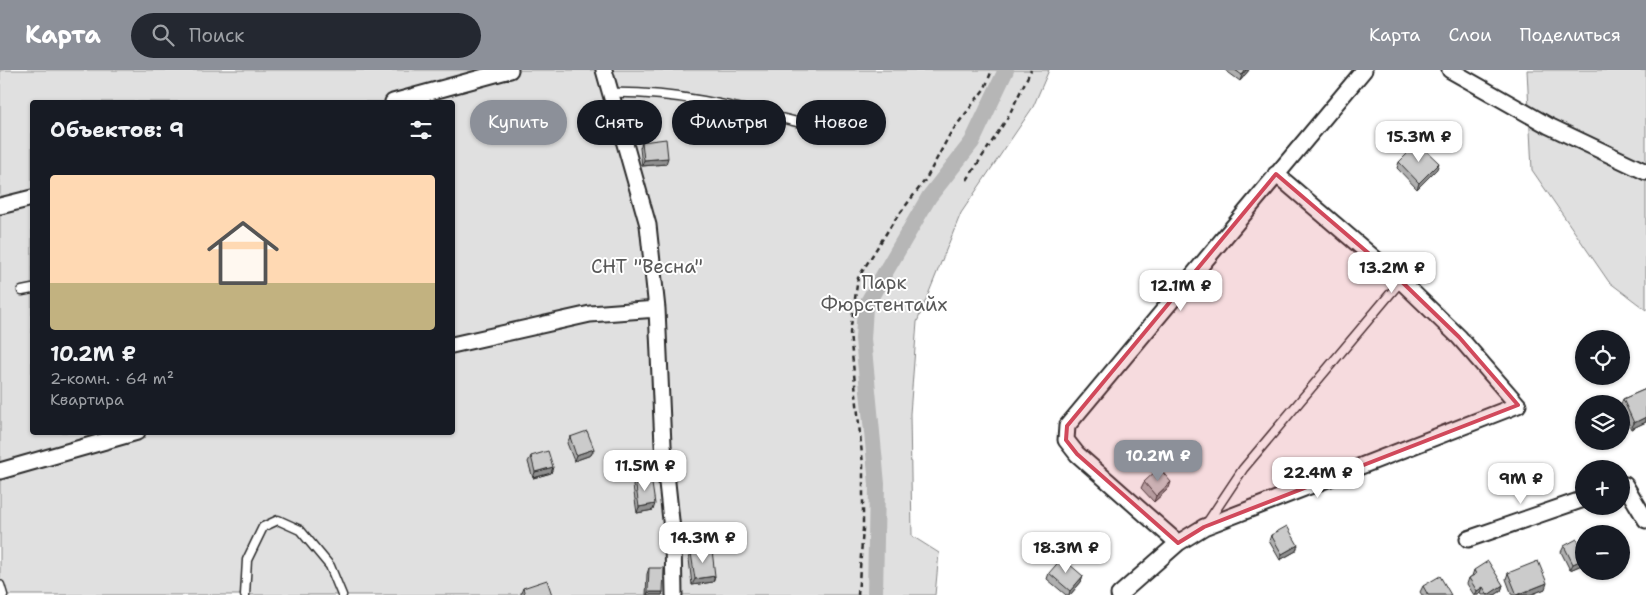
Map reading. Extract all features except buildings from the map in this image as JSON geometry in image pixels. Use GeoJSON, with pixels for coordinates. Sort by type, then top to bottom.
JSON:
{"type":"FeatureCollection","features":[{"type":"Feature","properties":{"kind":"street"},"geometry":{"type":"LineString","coordinates":[[400,100],[510,70]]}},
{"type":"Feature","properties":{"kind":"street"},"geometry":{"type":"LineString","coordinates":[[604,70],[648,225],[657,309],[663,445],[673,539],[674,595]]}},
{"type":"Feature","properties":{"kind":"street"},"geometry":{"type":"LineString","coordinates":[[1178,543],[1077,454],[1066,440],[1067,426],[1364,70]]}},
{"type":"Feature","properties":{"kind":"street"},"geometry":{"type":"LineString","coordinates":[[1450,70],[1468,76],[1549,126],[1646,172]]}},
{"type":"Feature","properties":{"kind":"street"},"geometry":{"type":"LineString","coordinates":[[1119,595],[1178,543],[1204,527],[1518,405],[1459,337],[1401,282],[1276,174]]}},
{"type":"Feature","properties":{"kind":"street"},"geometry":{"type":"LineString","coordinates":[[0,206],[30,198]]}},
{"type":"Feature","properties":{"kind":"street"},"geometry":{"type":"LineString","coordinates":[[455,344],[590,314],[657,309]]}},
{"type":"Feature","properties":{"kind":"street"},"geometry":{"type":"LineString","coordinates":[[0,472],[127,435]]}},
{"type":"Feature","properties":{"kind":"street"},"geometry":{"type":"LineString","coordinates":[[1630,493],[1646,520]]}},
{"type":"Feature","properties":{"kind":"street"},"geometry":{"type":"LineString","coordinates":[[1468,539],[1575,502]]}},
{"type":"Feature","properties":{"kind":"lane"},"geometry":{"type":"LineString","coordinates":[[610,93],[643,92],[682,97],[796,122]]}},
{"type":"Feature","properties":{"kind":"lane"},"geometry":{"type":"LineString","coordinates":[[1204,527],[1243,469],[1401,282]]}},
{"type":"Feature","properties":{"kind":"lane"},"geometry":{"type":"LineString","coordinates":[[22,291],[30,289]]}},
{"type":"Feature","properties":{"kind":"lane"},"geometry":{"type":"LineString","coordinates":[[245,595],[247,560],[264,527],[278,520],[300,530],[330,566],[342,595]]}},
{"type":"Feature","properties":{"kind":"lane"},"geometry":{"type":"LineString","coordinates":[[0,585],[3,595]]}},
{"type":"Feature","properties":{"kind":"path"},"geometry":{"type":"LineString","coordinates":[[858,595],[863,529],[863,465],[850,333],[858,278],[894,221],[926,179],[950,134],[985,88],[992,70]]}},
{"type":"Feature","properties":{"kind":"path"},"geometry":{"type":"LineString","coordinates":[[967,180],[1008,117],[1031,70]]}},
{"type":"Feature","properties":{"kind":"highlighted area"},"geometry":{"type":"Polygon","coordinates":[[[1276,174],[1401,281],[1459,337],[1518,405],[1204,527],[1178,543],[1077,454],[1066,440],[1067,426],[1276,174]]]}},
{"type":"Feature","properties":{"kind":"green space","name":"СНТ \"Весна\""},"geometry":{"type":"Polygon","coordinates":[[[0,70],[1049,70],[1033,107],[961,213],[917,322],[910,414],[912,536],[939,553],[935,595],[0,595],[0,70]]]}},
{"type":"Feature","properties":{"kind":"green space"},"geometry":{"type":"Polygon","coordinates":[[[1527,70],[1646,70],[1646,310],[1609,282],[1532,170],[1527,70]]]}},
{"type":"Feature","properties":{"kind":"waterway"},"geometry":{"type":"LineString","coordinates":[[875,595],[877,484],[863,339],[865,307],[929,197],[972,142],[1006,70]]}},
{"type":"Feature","properties":{"kind":"park label","name":"Парк Фюрстентайх"},"geometry":{"type":"Point","coordinates":[884,293]}}]}
